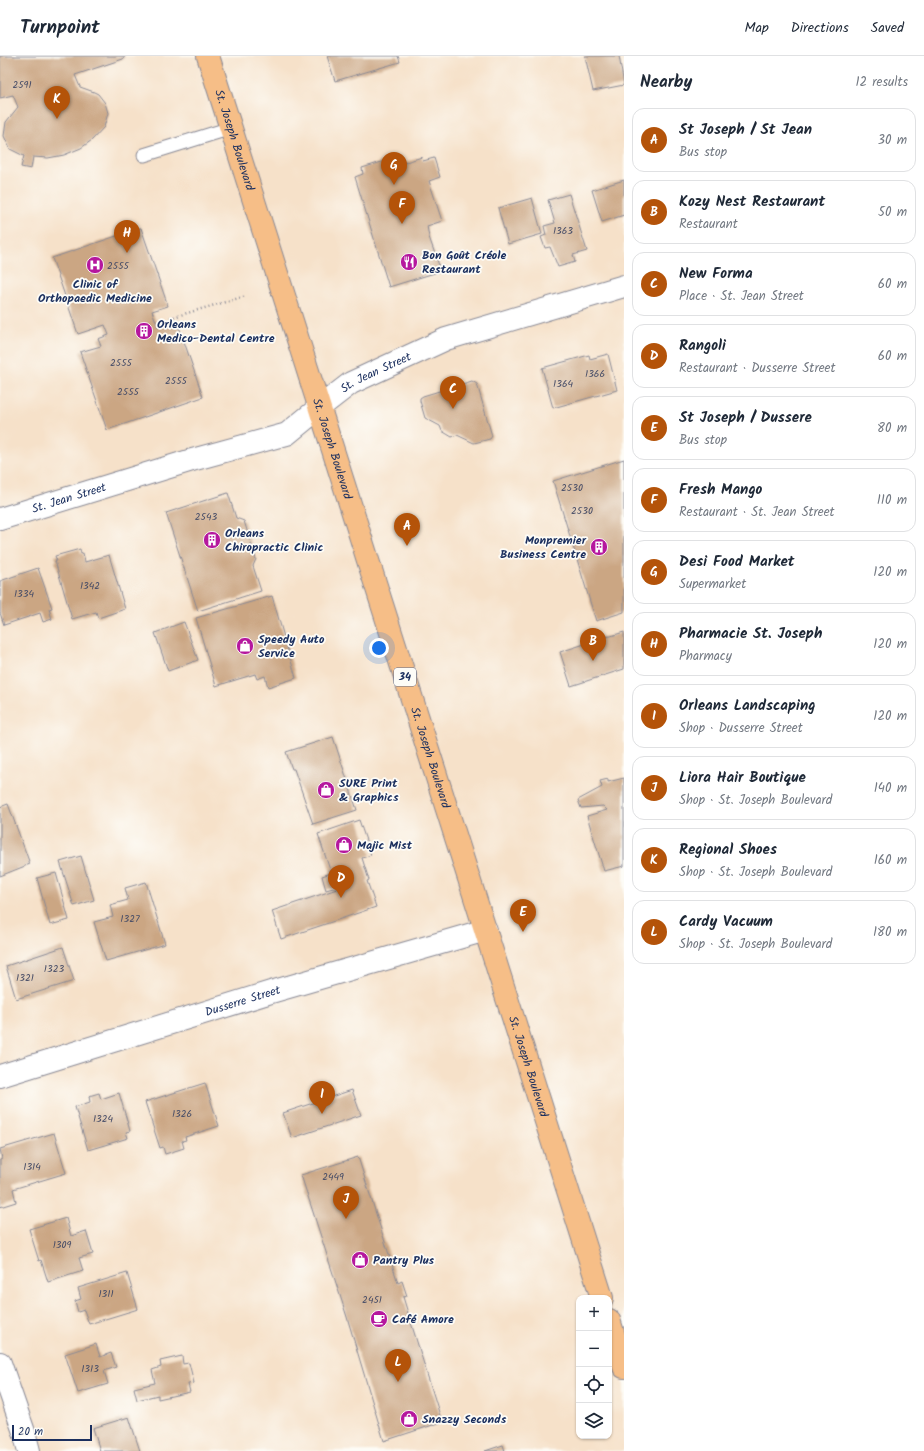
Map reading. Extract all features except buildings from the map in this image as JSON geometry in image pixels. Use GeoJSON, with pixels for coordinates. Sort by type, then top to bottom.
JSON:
{"type":"FeatureCollection","features":[{"type":"Feature","properties":{"kind":"main road","name":"St. Joseph Boulevard"},"geometry":{"type":"LineString","coordinates":[[208,56],[601,1295]]}},
{"type":"Feature","properties":{"kind":"main road"},"geometry":{"type":"LineString","coordinates":[[612,1329],[624,1367]]}},
{"type":"Feature","properties":{"kind":"street","name":"St. Jean Street"},"geometry":{"type":"LineString","coordinates":[[0,519],[171,466],[287,434],[351,383],[446,339],[624,286]]}},
{"type":"Feature","properties":{"kind":"street","name":"Dusserre Street"},"geometry":{"type":"LineString","coordinates":[[0,1076],[271,992],[486,930]]}},
{"type":"Feature","properties":{"kind":"street"},"geometry":{"type":"LineString","coordinates":[[0,1363],[29,1451]]}},
{"type":"Feature","properties":{"kind":"lane"},"geometry":{"type":"LineString","coordinates":[[144,155],[231,128]]}},
{"type":"Feature","properties":{"kind":"path"},"geometry":{"type":"LineString","coordinates":[[170,318],[246,296]]}},
{"type":"Feature","properties":{"kind":"place","name":"Regional Shoes"},"geometry":{"type":"Point","coordinates":[57,119]}},
{"type":"Feature","properties":{"kind":"place","name":"Desi Food Market"},"geometry":{"type":"Point","coordinates":[394,185]}},
{"type":"Feature","properties":{"kind":"place","name":"Fresh Mango"},"geometry":{"type":"Point","coordinates":[402,224]}},
{"type":"Feature","properties":{"kind":"place","name":"Pharmacie St. Joseph"},"geometry":{"type":"Point","coordinates":[127,253]}},
{"type":"Feature","properties":{"kind":"place","name":"Bon Goût Créole Restaurant"},"geometry":{"type":"Point","coordinates":[409,262]}},
{"type":"Feature","properties":{"kind":"place","name":"Clinic of Orthopaedic Medicine"},"geometry":{"type":"Point","coordinates":[95,265]}},
{"type":"Feature","properties":{"kind":"place","name":"Orleans Medico-Dental Centre"},"geometry":{"type":"Point","coordinates":[144,331]}},
{"type":"Feature","properties":{"kind":"place","name":"New Forma"},"geometry":{"type":"Point","coordinates":[453,409]}},
{"type":"Feature","properties":{"kind":"place","name":"Orleans Chiropractic Clinic"},"geometry":{"type":"Point","coordinates":[212,540]}},
{"type":"Feature","properties":{"kind":"place","name":"St Joseph / St Jean"},"geometry":{"type":"Point","coordinates":[407,546]}},
{"type":"Feature","properties":{"kind":"place","name":"Monpremier Business Centre"},"geometry":{"type":"Point","coordinates":[599,547]}},
{"type":"Feature","properties":{"kind":"place","name":"Speedy Auto Service"},"geometry":{"type":"Point","coordinates":[245,646]}},
{"type":"Feature","properties":{"kind":"place","name":"Kozy Nest Restaurant"},"geometry":{"type":"Point","coordinates":[593,661]}},
{"type":"Feature","properties":{"kind":"place","name":"SURE Print & Graphics"},"geometry":{"type":"Point","coordinates":[326,790]}},
{"type":"Feature","properties":{"kind":"place","name":"Majic Mist"},"geometry":{"type":"Point","coordinates":[344,845]}},
{"type":"Feature","properties":{"kind":"place","name":"Rangoli"},"geometry":{"type":"Point","coordinates":[341,898]}},
{"type":"Feature","properties":{"kind":"place","name":"St Joseph / Dussere"},"geometry":{"type":"Point","coordinates":[523,932]}},
{"type":"Feature","properties":{"kind":"place","name":"Orleans Landscaping"},"geometry":{"type":"Point","coordinates":[322,1114]}},
{"type":"Feature","properties":{"kind":"place","name":"Liora Hair Boutique"},"geometry":{"type":"Point","coordinates":[346,1219]}},
{"type":"Feature","properties":{"kind":"place","name":"Pantry Plus"},"geometry":{"type":"Point","coordinates":[360,1260]}},
{"type":"Feature","properties":{"kind":"place","name":"Café Amore"},"geometry":{"type":"Point","coordinates":[379,1319]}},
{"type":"Feature","properties":{"kind":"place","name":"Cardy Vacuum"},"geometry":{"type":"Point","coordinates":[398,1382]}},
{"type":"Feature","properties":{"kind":"place","name":"Snazzy Seconds"},"geometry":{"type":"Point","coordinates":[409,1419]}}]}
